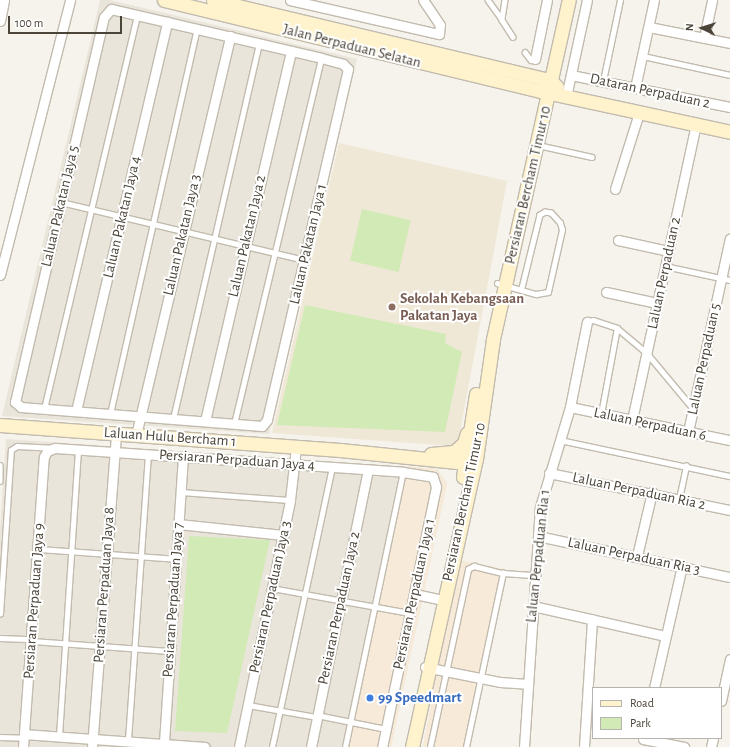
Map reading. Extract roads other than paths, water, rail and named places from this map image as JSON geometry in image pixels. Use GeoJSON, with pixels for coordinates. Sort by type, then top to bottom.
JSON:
{"type":"FeatureCollection","features":[{"type":"Feature","properties":{"kind":"street"},"geometry":{"type":"LineString","coordinates":[[0,21],[4,0]]}},
{"type":"Feature","properties":{"kind":"street"},"geometry":{"type":"LineString","coordinates":[[0,274],[70,0]]}},
{"type":"Feature","properties":{"kind":"street","name":"Jalan Perpaduan Selatan"},"geometry":{"type":"LineString","coordinates":[[164,0],[296,26],[546,86],[566,97],[639,114],[730,132]]}},
{"type":"Feature","properties":{"kind":"street","name":"Jalan Perpaduan Selatan"},"geometry":{"type":"LineString","coordinates":[[213,0],[296,26]]}},
{"type":"Feature","properties":{"kind":"street"},"geometry":{"type":"LineString","coordinates":[[290,0],[302,1],[434,35],[441,32],[440,25],[423,0]]}},
{"type":"Feature","properties":{"kind":"street"},"geometry":{"type":"LineString","coordinates":[[535,59],[547,0]]}},
{"type":"Feature","properties":{"kind":"street"},"geometry":{"type":"LineString","coordinates":[[546,86],[562,0]]}},
{"type":"Feature","properties":{"kind":"street"},"geometry":{"type":"LineString","coordinates":[[468,490],[467,460],[516,206],[568,0]]}},
{"type":"Feature","properties":{"kind":"street"},"geometry":{"type":"LineString","coordinates":[[566,97],[587,0]]}},
{"type":"Feature","properties":{"kind":"street"},"geometry":{"type":"LineString","coordinates":[[635,88],[654,0]]}},
{"type":"Feature","properties":{"kind":"street"},"geometry":{"type":"LineString","coordinates":[[704,38],[712,0]]}},
{"type":"Feature","properties":{"kind":"street"},"geometry":{"type":"LineString","coordinates":[[296,26],[302,1]]}},
{"type":"Feature","properties":{"kind":"street","name":"Laluan Pakatan Jaya 5"},"geometry":{"type":"LineString","coordinates":[[44,409],[18,406],[15,402],[16,394],[104,18],[110,9],[137,15]]}},
{"type":"Feature","properties":{"kind":"street"},"geometry":{"type":"LineString","coordinates":[[137,15],[321,58]]}},
{"type":"Feature","properties":{"kind":"street","name":"Laluan Pakatan Jaya 4"},"geometry":{"type":"LineString","coordinates":[[76,411],[167,22]]}},
{"type":"Feature","properties":{"kind":"street"},"geometry":{"type":"LineString","coordinates":[[649,27],[730,43]]}},
{"type":"Feature","properties":{"kind":"street","name":"Laluan Pakatan Jaya 3"},"geometry":{"type":"LineString","coordinates":[[136,435],[182,232],[230,36]]}},
{"type":"Feature","properties":{"kind":"street","name":"Laluan Pakatan Jaya 2"},"geometry":{"type":"LineString","coordinates":[[204,421],[291,51]]}},
{"type":"Feature","properties":{"kind":"street","name":"Laluan Pakatan Jaya 1"},"geometry":{"type":"LineString","coordinates":[[234,424],[265,425],[305,260],[345,85],[347,66],[321,58]]}},
{"type":"Feature","properties":{"kind":"street","name":"Dataran Perpaduan 2"},"geometry":{"type":"LineString","coordinates":[[571,74],[730,108]]}},
{"type":"Feature","properties":{"kind":"street","name":"Persiaran Bercham Timur 10"},"geometry":{"type":"LineString","coordinates":[[501,284],[527,191],[538,144],[546,86]]}},
{"type":"Feature","properties":{"kind":"street"},"geometry":{"type":"LineString","coordinates":[[615,189],[639,114]]}},
{"type":"Feature","properties":{"kind":"street","name":"Laluan Perpaduan 2"},"geometry":{"type":"LineString","coordinates":[[632,420],[696,125]]}},
{"type":"Feature","properties":{"kind":"street"},"geometry":{"type":"LineString","coordinates":[[516,206],[522,203],[527,191]]}},
{"type":"Feature","properties":{"kind":"street","name":"Laluan Perpaduan 5"},"geometry":{"type":"LineString","coordinates":[[688,432],[726,279],[730,238]]}},
{"type":"Feature","properties":{"kind":"street"},"geometry":{"type":"LineString","coordinates":[[618,240],[668,251]]}},
{"type":"Feature","properties":{"kind":"street"},"geometry":{"type":"LineString","coordinates":[[606,292],[657,303]]}},
{"type":"Feature","properties":{"kind":"street","name":"Laluan Perpaduan Ria 1"},"geometry":{"type":"LineString","coordinates":[[524,747],[527,684],[542,492],[570,407],[587,322]]}},
{"type":"Feature","properties":{"kind":"street"},"geometry":{"type":"LineString","coordinates":[[427,457],[454,452],[464,444],[480,396]]}},
{"type":"Feature","properties":{"kind":"street","name":"Persiaran Bercham Timur 10"},"geometry":{"type":"LineString","coordinates":[[441,600],[480,439],[480,396]]}},
{"type":"Feature","properties":{"kind":"street","name":"Laluan Perpaduan 6"},"geometry":{"type":"LineString","coordinates":[[570,407],[730,440]]}},
{"type":"Feature","properties":{"kind":"street"},"geometry":{"type":"LineString","coordinates":[[44,409],[234,424]]}},
{"type":"Feature","properties":{"kind":"street","name":"Laluan Hulu Bercham 1"},"geometry":{"type":"LineString","coordinates":[[0,425],[467,460]]}},
{"type":"Feature","properties":{"kind":"street","name":"Persiaran Perpaduan Jaya 8"},"geometry":{"type":"LineString","coordinates":[[92,742],[105,554],[116,433]]}},
{"type":"Feature","properties":{"kind":"street","name":"Persiaran Perpaduan Jaya 3"},"geometry":{"type":"LineString","coordinates":[[239,747],[290,500],[296,447]]}},
{"type":"Feature","properties":{"kind":"street","name":"Persiaran Perpaduan Jaya 4"},"geometry":{"type":"LineString","coordinates":[[52,448],[422,474]]}},
{"type":"Feature","properties":{"kind":"street","name":"Persiaran Perpaduan Jaya 9"},"geometry":{"type":"LineString","coordinates":[[24,740],[43,468],[45,454],[52,448]]}},
{"type":"Feature","properties":{"kind":"street"},"geometry":{"type":"LineString","coordinates":[[427,457],[450,466],[458,475],[460,482],[456,518]]}},
{"type":"Feature","properties":{"kind":"street","name":"Persiaran Perpaduan Jaya 7"},"geometry":{"type":"LineString","coordinates":[[164,742],[183,458]]}},
{"type":"Feature","properties":{"kind":"street","name":"Persiaran Bercham Timur 10"},"geometry":{"type":"LineString","coordinates":[[412,747],[467,460]]}},
{"type":"Feature","properties":{"kind":"street","name":"Persiaran Perpaduan Jaya 2"},"geometry":{"type":"LineString","coordinates":[[311,747],[368,470]]}},
{"type":"Feature","properties":{"kind":"street","name":"Laluan Perpaduan Ria 2"},"geometry":{"type":"LineString","coordinates":[[549,473],[652,492],[730,510]]}},
{"type":"Feature","properties":{"kind":"street","name":"Persiaran Perpaduan Jaya 1"},"geometry":{"type":"LineString","coordinates":[[382,747],[436,487],[433,477],[422,474]]}},
{"type":"Feature","properties":{"kind":"street"},"geometry":{"type":"LineString","coordinates":[[637,556],[652,492]]}},
{"type":"Feature","properties":{"kind":"street"},"geometry":{"type":"LineString","coordinates":[[178,524],[283,535]]}},
{"type":"Feature","properties":{"kind":"street","name":"Laluan Perpaduan Ria 3"},"geometry":{"type":"LineString","coordinates":[[538,536],[730,577]]}},
{"type":"Feature","properties":{"kind":"street"},"geometry":{"type":"LineString","coordinates":[[654,687],[682,566]]}},
{"type":"Feature","properties":{"kind":"street"},"geometry":{"type":"LineString","coordinates":[[415,594],[441,600]]}},
{"type":"Feature","properties":{"kind":"street"},"geometry":{"type":"LineString","coordinates":[[533,606],[592,618],[665,636]]}},
{"type":"Feature","properties":{"kind":"street"},"geometry":{"type":"LineString","coordinates":[[584,747],[589,731],[592,618]]}},
{"type":"Feature","properties":{"kind":"street"},"geometry":{"type":"LineString","coordinates":[[722,696],[730,659]]}},
{"type":"Feature","properties":{"kind":"street"},"geometry":{"type":"LineString","coordinates":[[427,667],[480,678],[527,684]]}},
{"type":"Feature","properties":{"kind":"street","name":"Persiaran Bercham Timur 10"},"geometry":{"type":"LineString","coordinates":[[407,747],[427,667]]}},
{"type":"Feature","properties":{"kind":"street"},"geometry":{"type":"LineString","coordinates":[[24,740],[58,736],[92,742],[128,740],[164,742],[206,747]]}},
{"type":"Feature","properties":{"kind":"street"},"geometry":{"type":"LineString","coordinates":[[643,741],[684,747]]}},
{"type":"Feature","properties":{"kind":"lane"},"geometry":{"type":"LineString","coordinates":[[488,0],[513,37]]}},
{"type":"Feature","properties":{"kind":"lane"},"geometry":{"type":"LineString","coordinates":[[501,18],[505,0]]}},
{"type":"Feature","properties":{"kind":"lane"},"geometry":{"type":"LineString","coordinates":[[603,81],[620,0]]}},
{"type":"Feature","properties":{"kind":"lane"},"geometry":{"type":"LineString","coordinates":[[44,409],[137,15]]}},
{"type":"Feature","properties":{"kind":"lane"},"geometry":{"type":"LineString","coordinates":[[110,414],[197,29]]}},
{"type":"Feature","properties":{"kind":"lane"},"geometry":{"type":"LineString","coordinates":[[173,419],[259,44]]}},
{"type":"Feature","properties":{"kind":"lane"},"geometry":{"type":"LineString","coordinates":[[525,52],[531,60],[535,59]]}},
{"type":"Feature","properties":{"kind":"lane"},"geometry":{"type":"LineString","coordinates":[[643,56],[730,75]]}},
{"type":"Feature","properties":{"kind":"lane"},"geometry":{"type":"LineString","coordinates":[[234,424],[321,58]]}},
{"type":"Feature","properties":{"kind":"lane"},"geometry":{"type":"LineString","coordinates":[[538,144],[592,157]]}},
{"type":"Feature","properties":{"kind":"lane"},"geometry":{"type":"LineString","coordinates":[[61,202],[182,232],[305,260]]}},
{"type":"Feature","properties":{"kind":"lane"},"geometry":{"type":"LineString","coordinates":[[501,284],[522,288],[542,295],[550,290],[562,230],[560,223],[551,213],[544,212],[540,216],[522,288]]}},
{"type":"Feature","properties":{"kind":"lane"},"geometry":{"type":"LineString","coordinates":[[665,266],[726,279]]}},
{"type":"Feature","properties":{"kind":"lane"},"geometry":{"type":"LineString","coordinates":[[587,322],[593,320],[617,328],[646,352],[693,408]]}},
{"type":"Feature","properties":{"kind":"lane"},"geometry":{"type":"LineString","coordinates":[[601,414],[617,328]]}},
{"type":"Feature","properties":{"kind":"lane"},"geometry":{"type":"LineString","coordinates":[[560,440],[730,476]]}},
{"type":"Feature","properties":{"kind":"lane","name":"Persiaran Perpaduan Jaya 4"},"geometry":{"type":"LineString","coordinates":[[0,614],[11,452],[13,447],[17,446],[52,448]]}},
{"type":"Feature","properties":{"kind":"lane"},"geometry":{"type":"LineString","coordinates":[[58,736],[78,449]]}},
{"type":"Feature","properties":{"kind":"lane"},"geometry":{"type":"LineString","coordinates":[[128,740],[148,454]]}},
{"type":"Feature","properties":{"kind":"lane"},"geometry":{"type":"LineString","coordinates":[[0,465],[0,481]]}},
{"type":"Feature","properties":{"kind":"lane"},"geometry":{"type":"LineString","coordinates":[[679,498],[686,466]]}},
{"type":"Feature","properties":{"kind":"lane"},"geometry":{"type":"LineString","coordinates":[[272,747],[332,467]]}},
{"type":"Feature","properties":{"kind":"lane"},"geometry":{"type":"LineString","coordinates":[[345,747],[403,472]]}},
{"type":"Feature","properties":{"kind":"lane"},"geometry":{"type":"LineString","coordinates":[[180,492],[290,500]]}},
{"type":"Feature","properties":{"kind":"lane"},"geometry":{"type":"LineString","coordinates":[[38,549],[176,559]]}},
{"type":"Feature","properties":{"kind":"lane"},"geometry":{"type":"LineString","coordinates":[[430,747],[468,569],[474,566],[503,573],[535,575]]}},
{"type":"Feature","properties":{"kind":"lane"},"geometry":{"type":"LineString","coordinates":[[466,747],[503,573]]}},
{"type":"Feature","properties":{"kind":"lane"},"geometry":{"type":"LineString","coordinates":[[272,588],[375,605],[411,613]]}},
{"type":"Feature","properties":{"kind":"lane"},"geometry":{"type":"LineString","coordinates":[[0,638],[65,644],[170,650]]}},
{"type":"Feature","properties":{"kind":"lane"},"geometry":{"type":"LineString","coordinates":[[248,705],[386,729]]}},
{"type":"Feature","properties":{"kind":"lane"},"geometry":{"type":"LineString","coordinates":[[0,737],[24,740]]}},
{"type":"Feature","properties":{"kind":"place","name":"Sekolah Kebangsaan Pakatan Jaya"},"geometry":{"type":"Point","coordinates":[392,307]}},
{"type":"Feature","properties":{"kind":"place","name":"99 Speedmart"},"geometry":{"type":"Point","coordinates":[370,698]}}]}
